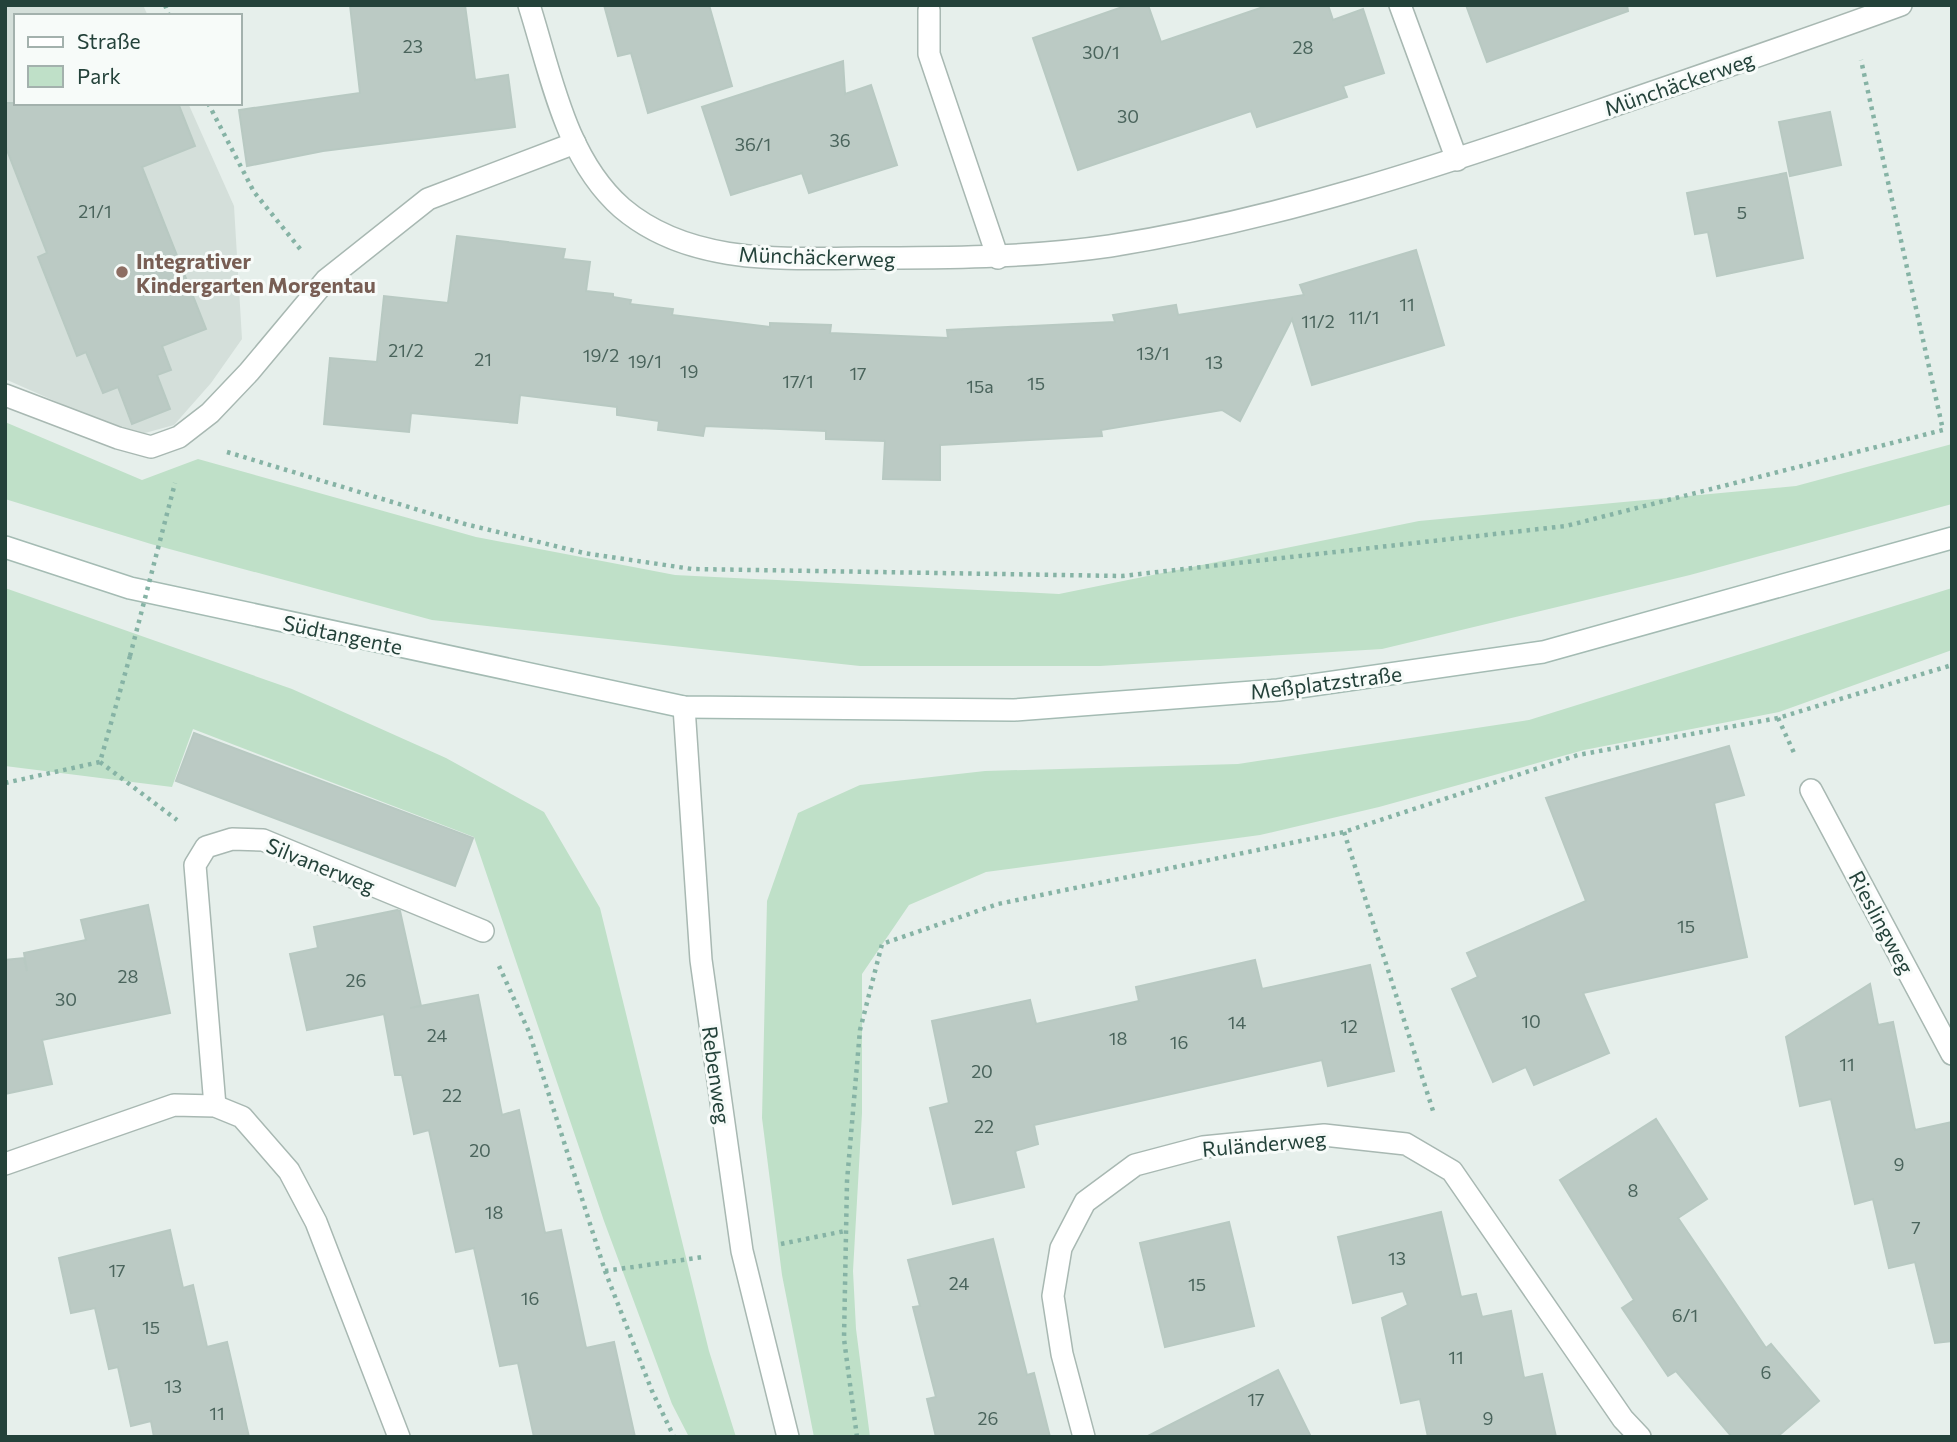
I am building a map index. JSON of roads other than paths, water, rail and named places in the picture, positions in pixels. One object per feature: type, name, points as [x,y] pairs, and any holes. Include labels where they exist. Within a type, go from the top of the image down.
[{"type":"street","name":"Münchäckerweg","points":[[529,5],[575,143],[599,184],[623,208],[683,244],[722,253],[784,259],[998,258],[1109,246],[1216,226],[1457,160],[1900,5]]},
{"type":"street","points":[[1400,5],[1457,160]]},
{"type":"street","points":[[929,10],[929,54],[998,258]]},
{"type":"street","points":[[5,395],[118,438],[151,447],[179,437],[210,413],[249,372],[326,280],[428,199],[575,143]]},
{"type":"street","name":"Meßplatzstraße","points":[[684,707],[1014,709],[1292,688],[1543,652],[1952,538]]},
{"type":"street","name":"Südtangente","points":[[5,547],[130,588],[684,707]]},
{"type":"street","name":"Rebenweg","points":[[684,707],[701,960],[742,1251],[788,1437]]},
{"type":"street","name":"Rieslingweg","points":[[1811,790],[1952,1054]]},
{"type":"street","name":"Silvanerweg","points":[[215,1106],[195,865],[206,847],[232,839],[262,840],[483,931]]},
{"type":"street","points":[[5,1164],[174,1105],[215,1106],[242,1117],[289,1171],[317,1222],[399,1437]]},
{"type":"street","name":"Ruländerweg","points":[[1084,1437],[1062,1354],[1053,1296],[1061,1248],[1085,1202],[1135,1166],[1203,1147],[1324,1135],[1406,1144],[1452,1171],[1623,1419],[1640,1437]]},
{"type":"place","name":"Integrativer Kindergarten Morgentau","points":[[122,272]]}]
